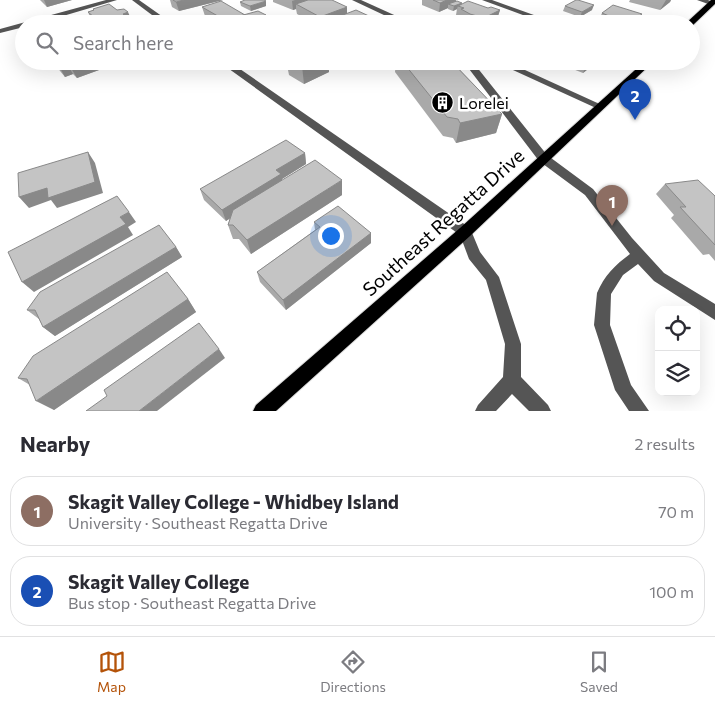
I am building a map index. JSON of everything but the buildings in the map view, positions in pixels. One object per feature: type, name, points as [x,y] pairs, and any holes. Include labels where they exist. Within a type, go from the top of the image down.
[{"type":"main road","points":[[699,15],[713,2]]},
{"type":"main road","name":"Southeast Regatta Drive","points":[[262,411],[465,232],[640,70]]},
{"type":"street","points":[[60,15],[114,0]]},
{"type":"street","points":[[135,0],[156,15]]},
{"type":"street","points":[[355,0],[389,15]]},
{"type":"street","points":[[485,0],[529,15]]},
{"type":"street","points":[[700,0],[713,2]]},
{"type":"street","points":[[0,31],[15,27]]},
{"type":"street","points":[[234,70],[465,232],[474,255],[492,277],[513,344],[512,381],[484,411]]},
{"type":"street","points":[[474,70],[543,158],[589,192],[639,256],[659,277],[715,313]]},
{"type":"street","points":[[517,70],[599,106]]},
{"type":"street","points":[[639,256],[618,270],[604,293],[602,325],[624,390],[640,411]]},
{"type":"street","points":[[512,381],[542,411]]},
{"type":"place","name":"Lorelei","points":[[443,102]]},
{"type":"place","name":"Skagit Valley College","points":[[635,120]]},
{"type":"place","name":"Skagit Valley College - Whidbey Island","points":[[612,226]]}]
